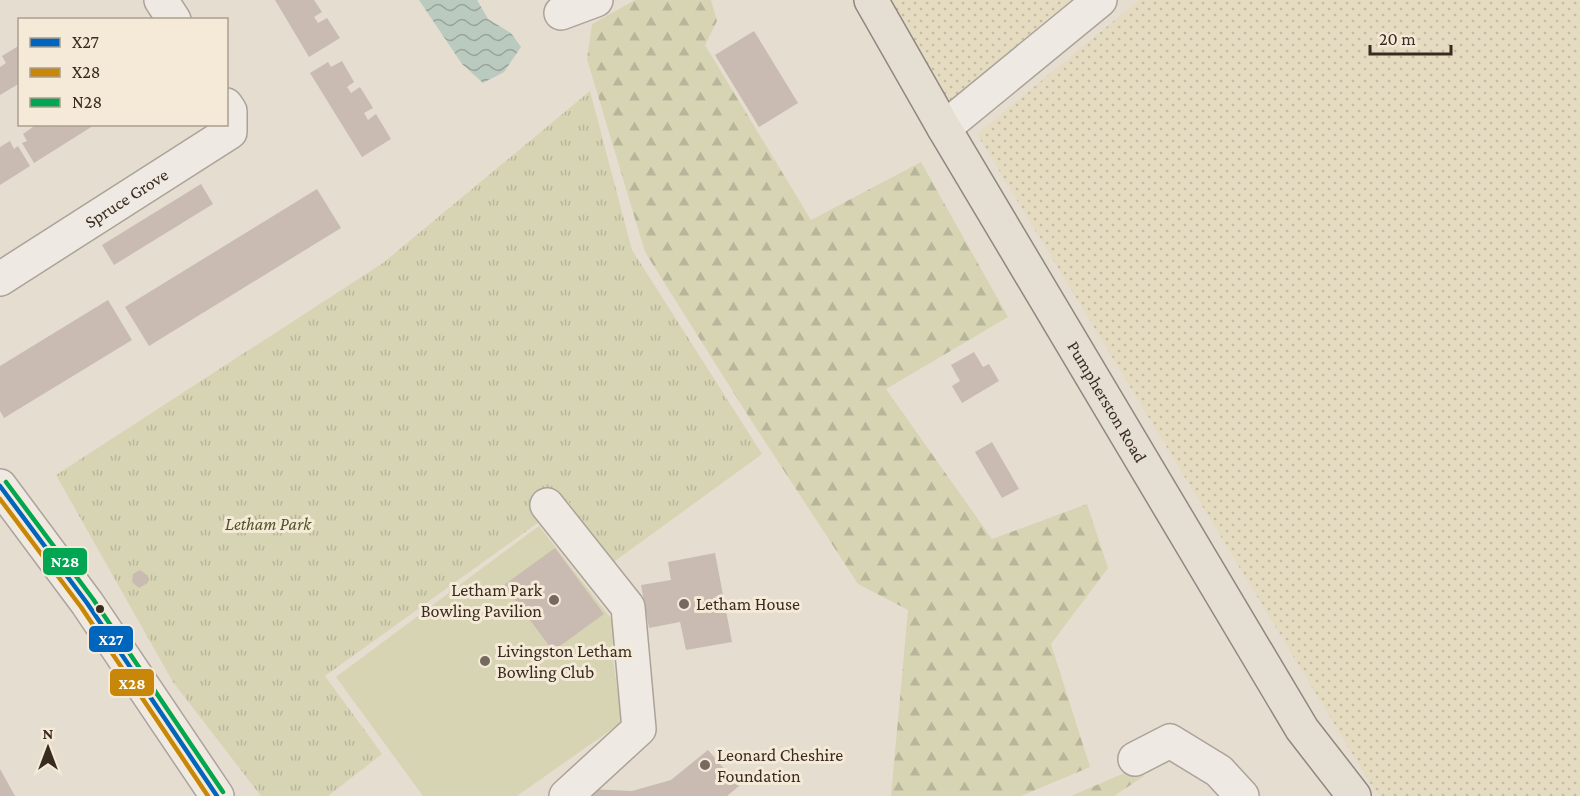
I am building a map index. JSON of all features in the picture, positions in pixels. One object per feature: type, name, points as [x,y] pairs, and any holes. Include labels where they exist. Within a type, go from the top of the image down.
[{"type":"main road","name":"Pumpherston Road","points":[[871,0],[944,128],[1302,729],[1354,796]]},
{"type":"street","points":[[161,0],[173,18]]},
{"type":"street","points":[[561,13],[596,0]]},
{"type":"street","points":[[944,128],[1100,0]]},
{"type":"street","name":"Spruce Grove","points":[[0,279],[230,132],[228,108]]},
{"type":"street","points":[[0,486],[87,603],[217,796]]},
{"type":"street","points":[[547,505],[628,607],[639,729],[566,796]]},
{"type":"street","points":[[1135,759],[1170,741],[1219,771],[1242,796]]},
{"type":"shaded area","points":[[879,0],[1071,0],[944,106]]},
{"type":"shaded area","points":[[1139,0],[1580,0],[1580,796],[1380,796],[977,134]]},
{"type":"green space","points":[[635,0],[711,0],[717,21],[705,45],[811,220],[921,162],[1008,317],[886,389],[992,539],[1087,504],[1108,568],[1051,644],[1090,767],[1021,796],[891,796],[908,610],[858,584],[645,252],[587,59],[592,24]]},
{"type":"green space","name":"Letham Park","points":[[590,91],[632,250],[762,454],[608,566],[568,501],[325,676],[382,754],[328,796],[261,796],[173,682],[56,475],[383,263]]},
{"type":"green space","name":"Livingston Letham Bowling Club","points":[[539,526],[623,634],[611,646],[622,722],[517,796],[423,796],[336,677]]},
{"type":"green space","points":[[1129,771],[1144,776],[1114,796],[1071,796]]},
{"type":"water","points":[[419,0],[477,0],[488,19],[511,33],[521,47],[504,72],[483,83],[462,64]]},
{"type":"building","points":[[275,0],[314,0],[322,12],[314,17],[318,23],[327,18],[340,38],[309,57]]},
{"type":"building","points":[[754,31],[798,103],[759,127],[715,55]]},
{"type":"building","points":[[18,46],[18,84],[0,95],[0,67],[6,63],[2,56]]},
{"type":"building","points":[[342,61],[354,82],[347,87],[351,93],[360,87],[373,108],[364,113],[368,120],[376,114],[391,139],[362,157],[310,73],[328,62],[331,67]]},
{"type":"building","points":[[34,126],[93,126],[34,163],[22,143],[27,141],[23,134]]},
{"type":"building","points":[[10,141],[14,149],[18,146],[30,166],[0,185],[0,147]]},
{"type":"building","points":[[201,184],[213,204],[114,265],[102,245]]},
{"type":"building","points":[[317,189],[341,228],[149,346],[125,307]]},
{"type":"building","points":[[108,300],[132,340],[4,418],[0,411],[0,366]]},
{"type":"building","points":[[974,352],[983,367],[989,364],[999,381],[962,403],[952,386],[960,381],[951,365]]},
{"type":"building","points":[[992,442],[1019,489],[1002,498],[975,452]]},
{"type":"building","name":"Letham Park Bowling Pavilion","points":[[555,548],[604,614],[553,651],[504,585]]},
{"type":"building","name":"Letham House","points":[[715,553],[732,642],[686,650],[680,622],[649,628],[641,585],[671,580],[668,562]]},
{"type":"building","points":[[140,570],[148,576],[148,583],[139,588],[132,582],[133,574]]},
{"type":"building","name":"Leonard Cheshire Foundation","points":[[708,750],[739,786],[727,796],[587,796],[588,789],[632,791],[671,780]]},
{"type":"building","points":[[0,769],[15,796],[0,796]]},
{"type":"transit line","name":"N28","points":[[6,482],[93,599],[223,792]]},
{"type":"transit line","name":"X27","points":[[0,486],[87,603],[217,796]]},
{"type":"transit line","name":"X28","points":[[0,499],[81,607],[208,796]]},
{"type":"place","name":"Letham Park Bowling Pavilion","points":[[554,600]]},
{"type":"place","name":"Letham House","points":[[684,604]]},
{"type":"place","name":"Livingston Letham Bowling Club","points":[[485,661]]},
{"type":"place","name":"Leonard Cheshire Foundation","points":[[705,765]]}]
